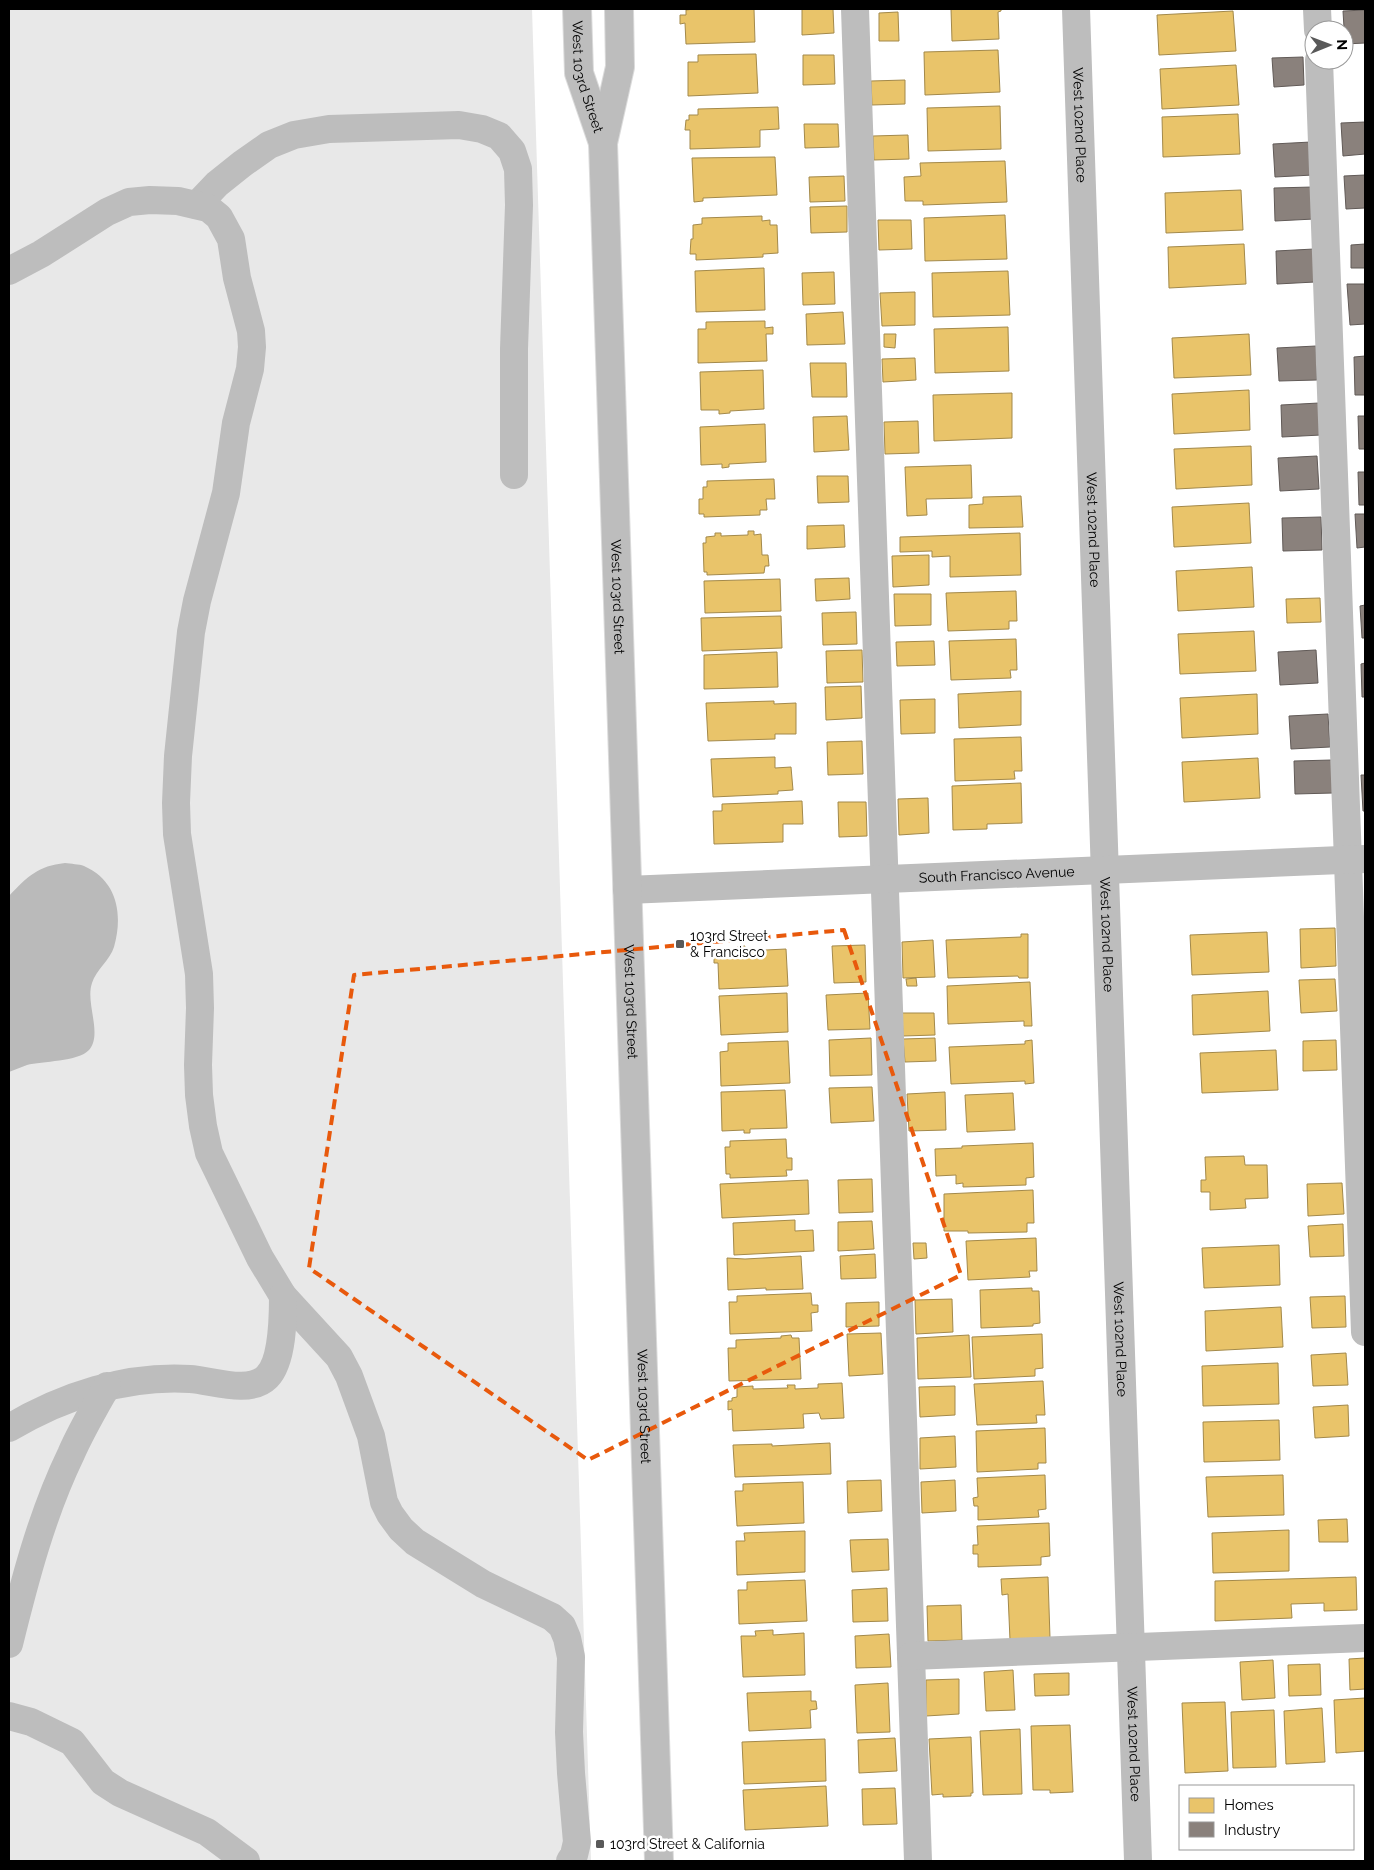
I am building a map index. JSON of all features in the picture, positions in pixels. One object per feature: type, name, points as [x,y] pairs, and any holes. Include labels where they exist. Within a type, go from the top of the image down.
[{"type":"street","name":"West 103rd Street","points":[[577,9],[579,73],[603,143]]},
{"type":"street","name":"West 103rd Street","points":[[619,9],[620,67],[603,143],[659,1861]]},
{"type":"street","points":[[855,9],[918,1861]]},
{"type":"street","name":"West 102nd Place","points":[[1076,9],[1138,1861]]},
{"type":"street","points":[[1319,70],[1356,860],[1365,1332]]},
{"type":"street","points":[[197,205],[217,184],[242,164],[270,145],[294,134],[329,129],[458,125],[482,129],[499,136],[512,151],[518,169],[519,205],[514,348],[514,476]]},
{"type":"street","points":[[9,271],[41,254],[107,212],[129,202],[150,200],[178,201],[208,208],[219,217],[231,239],[237,278],[251,331],[250,369],[236,423],[226,493],[197,602],[191,632],[178,756],[176,804],[177,834],[199,974],[198,1065],[203,1126],[209,1153],[222,1183],[260,1258],[282,1296],[339,1357],[349,1376],[371,1436],[384,1502],[390,1514],[414,1542],[483,1584],[552,1617],[562,1626],[571,1657],[569,1732],[577,1842],[574,1855],[570,1861]]},
{"type":"street","name":"South Francisco Avenue","points":[[627,890],[1356,860]]},
{"type":"street","points":[[9,1428],[46,1409],[106,1386],[140,1381],[190,1379],[240,1386],[255,1384],[267,1377],[276,1362],[281,1332],[282,1296]]},
{"type":"street","points":[[9,1644],[24,1584],[44,1519],[70,1456],[106,1386]]},
{"type":"street","points":[[911,1656],[1365,1638]]},
{"type":"street","points":[[9,1716],[31,1722],[72,1742],[103,1782],[120,1793],[207,1832],[228,1845],[246,1861]]},
{"type":"highlighted area","points":[[844,930],[961,1275],[588,1460],[309,1268],[354,975]]},
{"type":"shaded area","points":[[9,9],[532,9],[591,1861],[9,1861]]},
{"type":"shaded area","points":[[65,863],[84,866],[104,880],[111,890],[117,911],[117,935],[114,947],[94,978],[90,991],[94,1027],[93,1043],[89,1050],[77,1057],[27,1065],[9,1072],[9,896],[40,869]]},
{"type":"building: Homes","points":[[754,9],[755,42],[686,44],[685,23],[680,24],[680,15],[686,15],[686,10]]},
{"type":"building: Homes","points":[[802,9],[833,9],[834,33],[802,35]]},
{"type":"building: Homes","points":[[951,9],[1001,9],[998,12],[999,39],[952,41]]},
{"type":"building: Homes","points":[[1233,11],[1236,51],[1159,55],[1157,15]]},
{"type":"building: Homes","points":[[898,12],[899,41],[879,41],[879,13]]},
{"type":"building: Homes","points":[[998,50],[1000,92],[925,95],[924,52]]},
{"type":"building: Homes","points":[[756,54],[758,93],[688,96],[688,62],[698,62],[698,55]]},
{"type":"building: Homes","points":[[803,55],[834,55],[835,84],[803,85]]},
{"type":"building: Homes","points":[[1236,65],[1239,105],[1162,109],[1160,69]]},
{"type":"building: Homes","points":[[905,80],[905,104],[872,105],[871,81]]},
{"type":"building: Homes","points":[[1000,106],[1001,149],[928,151],[927,108]]},
{"type":"building: Homes","points":[[778,107],[779,129],[760,130],[760,147],[690,149],[690,130],[685,130],[686,120],[689,120],[689,115],[698,115],[698,109]]},
{"type":"building: Homes","points":[[1238,114],[1240,154],[1163,157],[1162,117]]},
{"type":"building: Homes","points":[[804,124],[838,124],[839,147],[805,148]]},
{"type":"building: Homes","points":[[908,135],[909,159],[874,160],[873,136]]},
{"type":"building: Homes","points":[[775,157],[777,195],[703,198],[703,201],[694,202],[692,158]]},
{"type":"building: Homes","points":[[1005,161],[1007,202],[923,205],[923,201],[905,201],[904,177],[921,176],[920,163]]},
{"type":"building: Homes","points":[[844,176],[845,201],[810,202],[809,177]]},
{"type":"building: Homes","points":[[1241,190],[1243,230],[1166,233],[1165,193]]},
{"type":"building: Homes","points":[[847,206],[847,232],[811,233],[810,207]]},
{"type":"building: Homes","points":[[1005,215],[1007,259],[925,261],[924,218]]},
{"type":"building: Homes","points":[[762,216],[762,221],[770,220],[770,225],[777,225],[778,253],[763,254],[763,257],[696,260],[696,254],[690,254],[693,225],[702,224],[702,218]]},
{"type":"building: Homes","points":[[878,220],[911,220],[912,249],[879,250]]},
{"type":"building: Homes","points":[[1244,244],[1246,284],[1169,288],[1168,247]]},
{"type":"building: Homes","points":[[764,268],[765,310],[696,312],[695,271]]},
{"type":"building: Homes","points":[[1008,271],[1010,315],[933,317],[932,273]]},
{"type":"building: Homes","points":[[834,272],[835,304],[803,305],[802,273]]},
{"type":"building: Homes","points":[[915,292],[915,325],[882,326],[880,293]]},
{"type":"building: Homes","points":[[843,312],[845,344],[807,345],[806,314]]},
{"type":"building: Homes","points":[[765,321],[765,328],[773,327],[773,334],[766,334],[767,361],[698,363],[698,329],[706,329],[706,322]]},
{"type":"building: Homes","points":[[1008,327],[1009,371],[935,373],[934,329]]},
{"type":"building: Homes","points":[[884,334],[896,334],[895,348],[884,347]]},
{"type":"building: Homes","points":[[1249,334],[1251,375],[1174,378],[1172,338]]},
{"type":"building: Homes","points":[[915,358],[916,380],[883,382],[882,359]]},
{"type":"building: Homes","points":[[810,363],[846,363],[847,397],[812,397]]},
{"type":"building: Homes","points":[[763,370],[764,409],[730,411],[730,413],[719,414],[719,410],[701,410],[700,372]]},
{"type":"building: Homes","points":[[1249,390],[1250,430],[1174,434],[1172,394]]},
{"type":"building: Homes","points":[[1012,393],[1012,438],[934,441],[933,395]]},
{"type":"building: Homes","points":[[847,416],[849,450],[814,452],[813,417]]},
{"type":"building: Homes","points":[[918,421],[919,453],[885,454],[884,422]]},
{"type":"building: Homes","points":[[765,424],[766,462],[729,464],[729,467],[722,468],[722,464],[701,465],[700,427]]},
{"type":"building: Homes","points":[[1251,446],[1252,485],[1176,489],[1174,449]]},
{"type":"building: Homes","points":[[971,465],[972,498],[926,499],[927,515],[907,516],[905,467]]},
{"type":"building: Homes","points":[[817,476],[848,476],[849,502],[818,503]]},
{"type":"building: Homes","points":[[774,479],[775,499],[766,499],[767,510],[760,510],[760,515],[704,517],[704,514],[699,514],[699,499],[703,499],[703,487],[707,487],[707,481]]},
{"type":"building: Homes","points":[[1021,496],[1023,527],[969,528],[969,505],[983,504],[983,497]]},
{"type":"building: Homes","points":[[1249,503],[1251,543],[1174,547],[1172,507]]},
{"type":"building: Homes","points":[[844,525],[845,547],[807,549],[807,526]]},
{"type":"building: Homes","points":[[748,531],[754,531],[754,535],[761,534],[762,555],[768,555],[769,566],[765,566],[764,573],[707,575],[707,572],[704,572],[703,543],[706,543],[706,537],[715,536],[715,533],[721,533],[721,536],[748,535]]},
{"type":"building: Homes","points":[[1020,533],[1021,575],[950,577],[950,556],[932,557],[932,551],[900,552],[900,537]]},
{"type":"building: Homes","points":[[929,555],[929,585],[893,587],[892,556]]},
{"type":"building: Homes","points":[[1252,567],[1254,607],[1178,611],[1176,571]]},
{"type":"building: Homes","points":[[849,578],[850,599],[816,601],[815,579]]},
{"type":"building: Homes","points":[[780,579],[781,611],[705,613],[704,581]]},
{"type":"building: Homes","points":[[1016,591],[1017,621],[1009,621],[1009,629],[948,631],[946,593]]},
{"type":"building: Homes","points":[[894,594],[931,594],[931,625],[895,626]]},
{"type":"building: Homes","points":[[1320,598],[1321,622],[1287,623],[1286,599]]},
{"type":"building: Homes","points":[[856,612],[857,644],[823,645],[822,613]]},
{"type":"building: Homes","points":[[781,616],[782,648],[702,651],[701,618]]},
{"type":"building: Homes","points":[[1254,631],[1256,671],[1180,674],[1178,634]]},
{"type":"building: Homes","points":[[1016,639],[1017,670],[1010,670],[1011,678],[951,680],[949,641]]},
{"type":"building: Homes","points":[[934,641],[935,665],[897,666],[896,642]]},
{"type":"building: Homes","points":[[862,650],[863,682],[827,683],[826,651]]},
{"type":"building: Homes","points":[[777,652],[778,687],[704,689],[704,655]]},
{"type":"building: Homes","points":[[861,686],[862,718],[826,720],[825,687]]},
{"type":"building: Homes","points":[[1021,691],[1021,725],[959,728],[958,694]]},
{"type":"building: Homes","points":[[1257,694],[1258,734],[1182,738],[1180,698]]},
{"type":"building: Homes","points":[[935,699],[935,733],[901,734],[900,700]]},
{"type":"building: Homes","points":[[774,701],[774,704],[796,703],[796,734],[775,734],[775,739],[708,741],[706,703]]},
{"type":"building: Homes","points":[[1021,737],[1022,771],[1014,771],[1015,779],[955,781],[954,739]]},
{"type":"building: Homes","points":[[862,741],[863,774],[828,775],[827,742]]},
{"type":"building: Homes","points":[[775,757],[775,768],[791,767],[793,790],[778,791],[778,794],[713,797],[711,759]]},
{"type":"building: Homes","points":[[1258,758],[1260,798],[1184,802],[1182,762]]},
{"type":"building: Homes","points":[[1021,783],[1022,823],[987,824],[987,829],[953,830],[952,786]]},
{"type":"building: Homes","points":[[928,798],[929,833],[899,835],[898,799]]},
{"type":"building: Homes","points":[[802,801],[803,824],[783,824],[783,842],[714,844],[713,811],[722,811],[722,804]]},
{"type":"building: Homes","points":[[838,802],[866,802],[867,836],[839,837]]},
{"type":"building: Homes","points":[[1335,928],[1336,966],[1301,968],[1300,929]]},
{"type":"building: Homes","points":[[1267,932],[1269,972],[1192,975],[1190,935]]},
{"type":"building: Homes","points":[[1021,934],[1028,934],[1028,978],[1019,978],[1018,976],[948,978],[946,940],[1021,937]]},
{"type":"building: Homes","points":[[933,940],[935,977],[903,978],[902,942]]},
{"type":"building: Homes","points":[[865,945],[866,982],[834,983],[832,946]]},
{"type":"building: Homes","points":[[738,946],[745,946],[745,951],[786,949],[788,986],[719,989],[718,963],[714,963],[714,952],[739,951]]},
{"type":"building: Homes","points":[[916,978],[917,986],[907,986],[906,979]]},
{"type":"building: Homes","points":[[1335,979],[1337,1011],[1301,1013],[1299,980]]},
{"type":"building: Homes","points":[[1030,982],[1032,1026],[1024,1026],[1024,1021],[948,1024],[947,986]]},
{"type":"building: Homes","points":[[1268,991],[1270,1031],[1193,1035],[1192,995]]},
{"type":"building: Homes","points":[[787,993],[788,1032],[721,1035],[719,996]]},
{"type":"building: Homes","points":[[868,993],[870,1029],[828,1030],[826,995]]},
{"type":"building: Homes","points":[[902,1013],[934,1013],[935,1035],[903,1036]]},
{"type":"building: Homes","points":[[871,1038],[872,1075],[830,1076],[829,1040]]},
{"type":"building: Homes","points":[[935,1038],[936,1061],[905,1062],[903,1039]]},
{"type":"building: Homes","points":[[1032,1040],[1034,1083],[1025,1084],[1025,1081],[951,1084],[949,1047],[1025,1044],[1025,1041]]},
{"type":"building: Homes","points":[[1336,1040],[1337,1070],[1303,1071],[1303,1041]]},
{"type":"building: Homes","points":[[788,1041],[790,1083],[721,1086],[720,1052],[728,1051],[728,1043]]},
{"type":"building: Homes","points":[[1276,1050],[1278,1090],[1202,1093],[1200,1053]]},
{"type":"building: Homes","points":[[872,1087],[874,1121],[831,1123],[829,1088]]},
{"type":"building: Homes","points":[[785,1090],[787,1128],[750,1129],[750,1133],[744,1133],[744,1130],[722,1131],[721,1092]]},
{"type":"building: Homes","points":[[945,1092],[946,1130],[909,1131],[907,1094]]},
{"type":"building: Homes","points":[[1013,1093],[1015,1130],[967,1132],[965,1095]]},
{"type":"building: Homes","points":[[786,1139],[787,1158],[792,1158],[792,1170],[786,1170],[787,1176],[730,1178],[730,1174],[726,1174],[725,1147],[730,1147],[730,1141]]},
{"type":"building: Homes","points":[[1033,1143],[1034,1177],[1026,1178],[1026,1185],[963,1187],[963,1183],[956,1184],[956,1175],[936,1176],[935,1149]]},
{"type":"building: Homes","points":[[1244,1156],[1245,1165],[1267,1165],[1268,1198],[1245,1199],[1246,1208],[1210,1210],[1210,1192],[1201,1192],[1201,1180],[1206,1180],[1205,1157]]},
{"type":"building: Homes","points":[[872,1179],[873,1212],[839,1213],[838,1180]]},
{"type":"building: Homes","points":[[808,1180],[809,1214],[722,1218],[720,1184]]},
{"type":"building: Homes","points":[[1342,1183],[1344,1214],[1308,1216],[1307,1184]]},
{"type":"building: Homes","points":[[1033,1190],[1034,1223],[1027,1223],[1027,1232],[968,1233],[968,1231],[944,1231],[944,1194]]},
{"type":"building: Homes","points":[[795,1220],[795,1231],[813,1230],[814,1251],[734,1255],[733,1223]]},
{"type":"building: Homes","points":[[872,1221],[874,1249],[838,1251],[838,1222]]},
{"type":"building: Homes","points":[[1343,1224],[1344,1256],[1310,1257],[1308,1226]]},
{"type":"building: Homes","points":[[1036,1238],[1037,1271],[1029,1271],[1030,1277],[968,1280],[966,1241]]},
{"type":"building: Homes","points":[[913,1243],[926,1243],[927,1258],[914,1259]]},
{"type":"building: Homes","points":[[1279,1245],[1280,1285],[1204,1288],[1202,1248]]},
{"type":"building: Homes","points":[[875,1254],[876,1278],[841,1279],[840,1256]]},
{"type":"building: Homes","points":[[801,1256],[803,1289],[728,1290],[727,1258]]},
{"type":"building: Homes","points":[[1032,1288],[1032,1291],[1039,1291],[1040,1323],[1033,1324],[1033,1326],[981,1328],[980,1290]]},
{"type":"building: Homes","points":[[811,1293],[812,1305],[818,1305],[818,1312],[811,1313],[812,1331],[730,1334],[729,1302],[737,1302],[737,1296]]},
{"type":"building: Homes","points":[[1345,1296],[1346,1327],[1312,1328],[1310,1297]]},
{"type":"building: Homes","points":[[952,1299],[953,1332],[916,1334],[915,1300]]},
{"type":"building: Homes","points":[[879,1302],[879,1326],[846,1327],[846,1303]]},
{"type":"building: Homes","points":[[1281,1307],[1283,1347],[1206,1351],[1205,1311]]},
{"type":"building: Homes","points":[[881,1333],[883,1374],[849,1376],[847,1334]]},
{"type":"building: Homes","points":[[1042,1334],[1043,1368],[1035,1369],[1035,1376],[974,1379],[972,1337]]},
{"type":"building: Homes","points":[[791,1335],[792,1338],[799,1338],[801,1379],[729,1381],[728,1348],[736,1348],[736,1340],[781,1338],[781,1336]]},
{"type":"building: Homes","points":[[969,1335],[971,1377],[918,1379],[917,1338]]},
{"type":"building: Homes","points":[[1346,1353],[1348,1385],[1313,1386],[1311,1355]]},
{"type":"building: Homes","points":[[1278,1363],[1279,1404],[1203,1406],[1202,1366]]},
{"type":"building: Homes","points":[[1043,1381],[1045,1415],[1036,1415],[1037,1423],[977,1425],[974,1384]]},
{"type":"building: Homes","points":[[842,1383],[844,1418],[821,1419],[819,1413],[803,1414],[804,1428],[733,1431],[732,1409],[728,1410],[728,1401],[732,1401],[732,1398],[737,1397],[737,1387],[753,1386],[753,1389],[788,1388],[787,1385],[795,1385],[795,1389],[818,1388],[818,1384]]},
{"type":"building: Homes","points":[[955,1386],[955,1415],[920,1417],[919,1387]]},
{"type":"building: Homes","points":[[1348,1405],[1349,1436],[1315,1438],[1313,1407]]},
{"type":"building: Homes","points":[[1279,1420],[1280,1460],[1204,1462],[1203,1422]]},
{"type":"building: Homes","points":[[1045,1428],[1046,1463],[1038,1463],[1038,1469],[977,1472],[976,1431]]},
{"type":"building: Homes","points":[[955,1436],[956,1467],[920,1469],[920,1438]]},
{"type":"building: Homes","points":[[830,1443],[831,1474],[735,1477],[733,1445],[772,1444],[772,1446]]},
{"type":"building: Homes","points":[[1045,1475],[1046,1509],[1038,1510],[1039,1517],[978,1520],[978,1506],[974,1506],[973,1498],[978,1497],[977,1478]]},
{"type":"building: Homes","points":[[1283,1475],[1284,1515],[1208,1517],[1206,1477]]},
{"type":"building: Homes","points":[[881,1480],[882,1511],[848,1513],[847,1481]]},
{"type":"building: Homes","points":[[955,1480],[956,1511],[922,1513],[921,1482]]},
{"type":"building: Homes","points":[[803,1482],[804,1523],[737,1526],[735,1491],[743,1491],[743,1484]]},
{"type":"building: Homes","points":[[1347,1519],[1348,1542],[1319,1542],[1318,1520]]},
{"type":"building: Homes","points":[[1049,1523],[1050,1556],[1041,1557],[1041,1565],[978,1567],[978,1554],[973,1554],[973,1545],[978,1545],[977,1526]]},
{"type":"building: Homes","points":[[1289,1530],[1289,1571],[1213,1573],[1212,1533]]},
{"type":"building: Homes","points":[[805,1531],[805,1572],[737,1575],[736,1541],[745,1541],[744,1533]]},
{"type":"building: Homes","points":[[888,1539],[889,1570],[852,1572],[850,1540]]},
{"type":"building: Homes","points":[[1048,1577],[1050,1638],[1010,1640],[1008,1594],[1002,1595],[1001,1579]]},
{"type":"building: Homes","points":[[1356,1577],[1357,1610],[1324,1611],[1324,1603],[1291,1604],[1292,1618],[1215,1621],[1215,1581]]},
{"type":"building: Homes","points":[[805,1580],[807,1621],[739,1624],[738,1590],[747,1590],[747,1582]]},
{"type":"building: Homes","points":[[887,1588],[888,1621],[853,1622],[852,1590]]},
{"type":"building: Homes","points":[[961,1605],[962,1640],[928,1641],[927,1606]]},
{"type":"building: Homes","points":[[773,1630],[773,1635],[804,1633],[805,1675],[743,1677],[741,1636],[756,1636],[755,1631]]},
{"type":"building: Homes","points":[[889,1634],[891,1667],[856,1668],[855,1636]]},
{"type":"building: Homes","points":[[1365,1658],[1365,1689],[1350,1690],[1349,1659]]},
{"type":"building: Homes","points":[[1273,1660],[1275,1698],[1242,1700],[1240,1662]]},
{"type":"building: Homes","points":[[1320,1664],[1321,1695],[1289,1696],[1288,1665]]},
{"type":"building: Homes","points":[[1013,1670],[1015,1710],[986,1711],[984,1672]]},
{"type":"building: Homes","points":[[1069,1673],[1069,1695],[1035,1696],[1034,1674]]},
{"type":"building: Homes","points":[[959,1679],[959,1714],[926,1716],[926,1680]]},
{"type":"building: Homes","points":[[888,1683],[890,1732],[857,1733],[855,1685]]},
{"type":"building: Homes","points":[[811,1691],[811,1701],[816,1701],[817,1709],[810,1710],[811,1728],[749,1731],[747,1693]]},
{"type":"building: Homes","points":[[1365,1698],[1365,1751],[1336,1753],[1334,1700]]},
{"type":"building: Homes","points":[[1225,1702],[1228,1771],[1185,1773],[1182,1703]]},
{"type":"building: Homes","points":[[1322,1708],[1325,1762],[1286,1764],[1284,1711]]},
{"type":"building: Homes","points":[[1274,1710],[1276,1767],[1233,1768],[1231,1712]]},
{"type":"building: Homes","points":[[1070,1725],[1073,1792],[1050,1793],[1050,1790],[1033,1790],[1031,1726]]},
{"type":"building: Homes","points":[[1020,1729],[1022,1794],[983,1795],[980,1731]]},
{"type":"building: Homes","points":[[971,1737],[973,1793],[971,1793],[971,1796],[943,1797],[943,1794],[932,1795],[929,1739]]},
{"type":"building: Homes","points":[[895,1738],[897,1771],[859,1773],[858,1740]]},
{"type":"building: Homes","points":[[825,1739],[826,1781],[744,1784],[742,1742]]},
{"type":"building: Homes","points":[[826,1786],[828,1826],[745,1830],[743,1790]]},
{"type":"building: Homes","points":[[895,1788],[897,1824],[863,1825],[862,1789]]},
{"type":"building: Industry","points":[[1365,10],[1365,43],[1354,44],[1354,20],[1344,20],[1343,11]]},
{"type":"building: Industry","points":[[1303,57],[1304,85],[1274,87],[1272,58]]},
{"type":"building: Industry","points":[[1365,122],[1365,154],[1343,156],[1341,123]]},
{"type":"building: Industry","points":[[1311,142],[1313,175],[1275,177],[1273,144]]},
{"type":"building: Industry","points":[[1365,175],[1365,208],[1346,209],[1344,176]]},
{"type":"building: Industry","points":[[1313,187],[1314,219],[1275,221],[1274,188]]},
{"type":"building: Industry","points":[[1365,244],[1365,268],[1351,268],[1351,245]]},
{"type":"building: Industry","points":[[1314,249],[1315,282],[1277,284],[1276,251]]},
{"type":"building: Industry","points":[[1347,284],[1365,284],[1365,324],[1350,325]]},
{"type":"building: Industry","points":[[1316,346],[1317,380],[1279,381],[1277,348]]},
{"type":"building: Industry","points":[[1365,356],[1365,395],[1355,395],[1354,357]]},
{"type":"building: Industry","points":[[1319,403],[1321,435],[1282,437],[1281,405]]},
{"type":"building: Industry","points":[[1358,416],[1365,416],[1365,449],[1359,449]]},
{"type":"building: Industry","points":[[1317,456],[1319,489],[1280,491],[1278,458]]},
{"type":"building: Industry","points":[[1358,472],[1365,472],[1365,505],[1359,505]]},
{"type":"building: Industry","points":[[1355,514],[1365,514],[1365,547],[1357,548]]},
{"type":"building: Industry","points":[[1321,517],[1322,550],[1283,551],[1282,518]]},
{"type":"building: Industry","points":[[1365,605],[1365,638],[1362,638],[1360,606]]},
{"type":"building: Industry","points":[[1316,650],[1318,683],[1280,685],[1278,652]]},
{"type":"building: Industry","points":[[1365,663],[1365,697],[1362,697],[1361,664]]},
{"type":"building: Industry","points":[[1328,714],[1330,747],[1291,749],[1289,716]]},
{"type":"building: Industry","points":[[1332,760],[1333,793],[1295,794],[1294,761]]},
{"type":"building: Industry","points":[[1361,775],[1365,775],[1365,811],[1363,811]]},
{"type":"place","name":"103rd Street & Francisco","points":[[680,944]]},
{"type":"place","name":"103rd Street & California","points":[[600,1844]]}]
